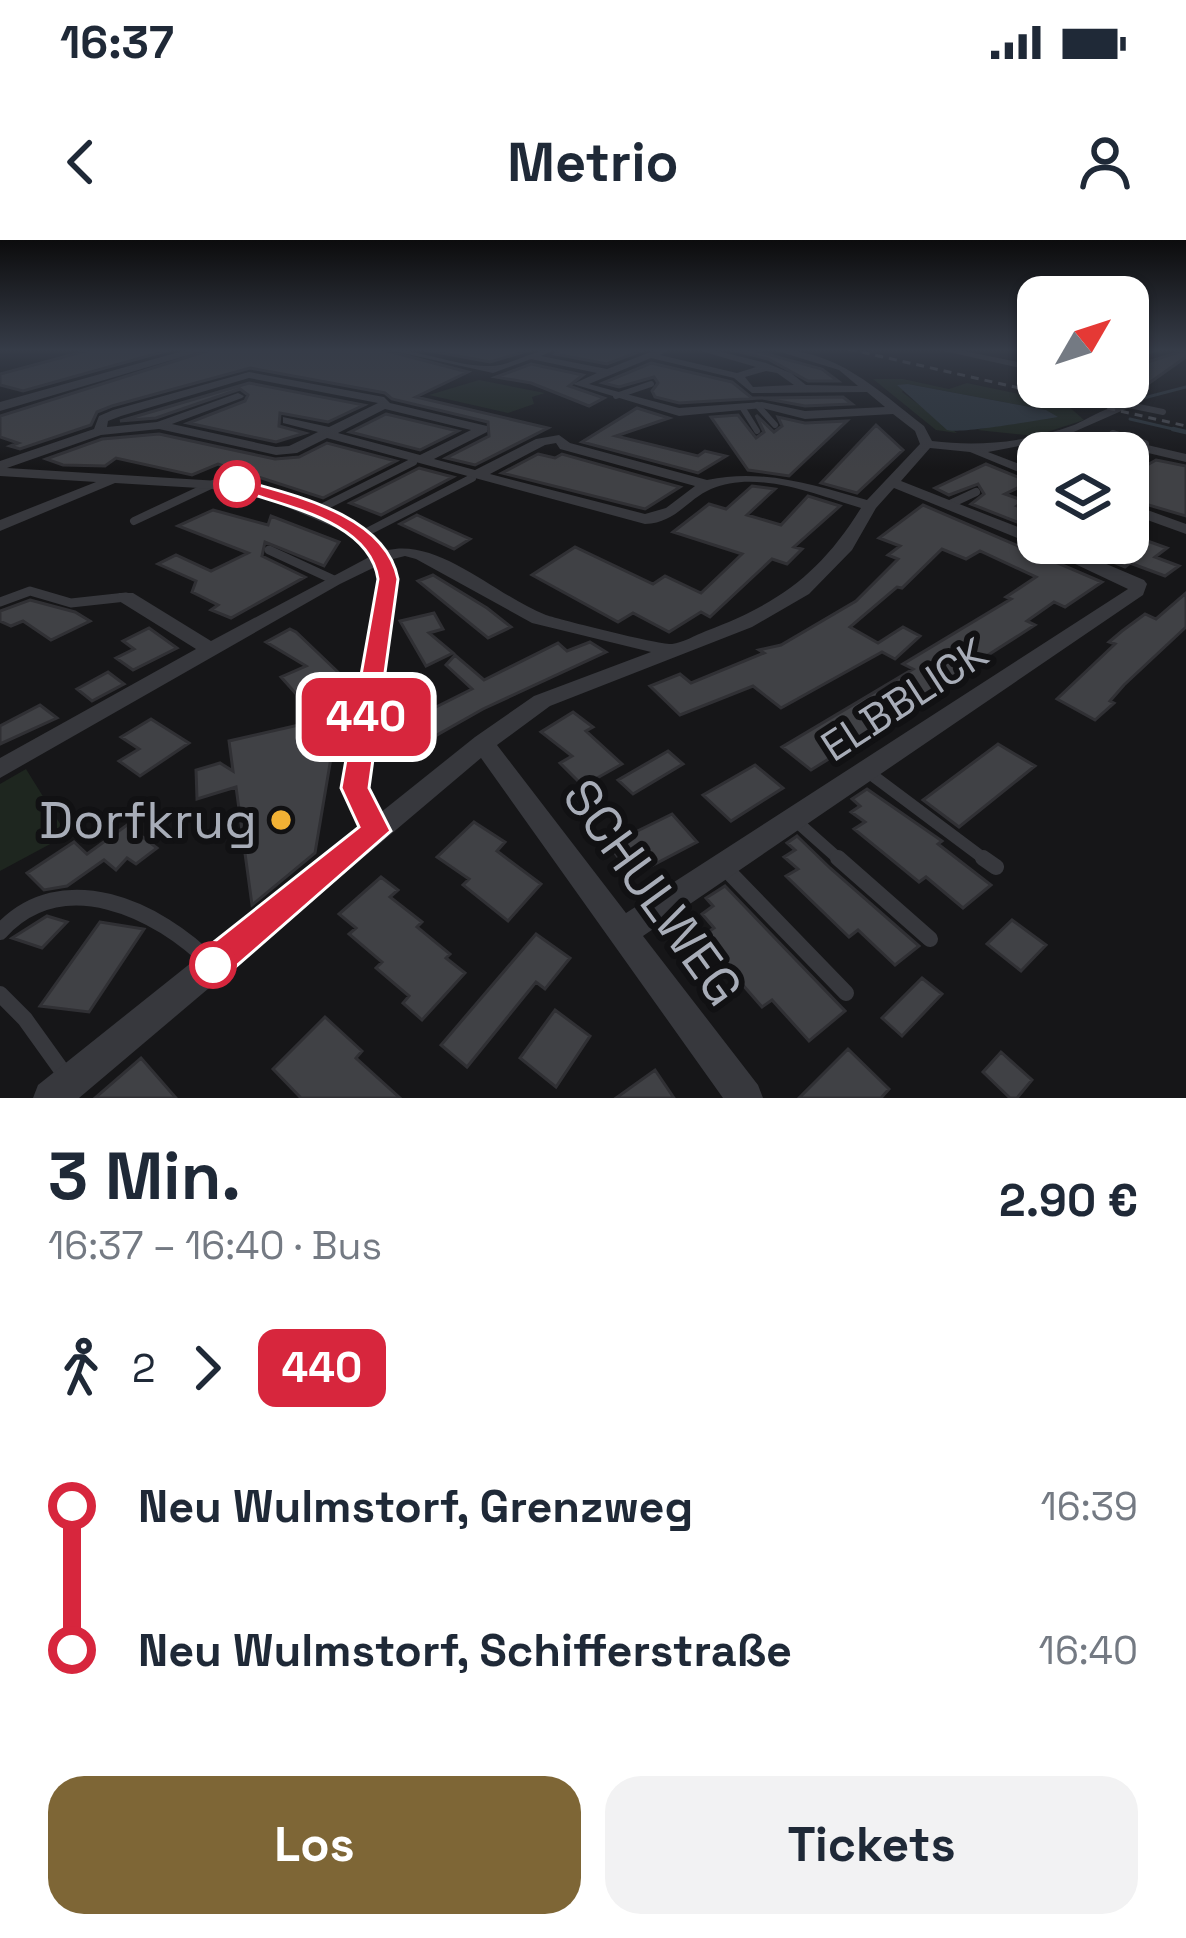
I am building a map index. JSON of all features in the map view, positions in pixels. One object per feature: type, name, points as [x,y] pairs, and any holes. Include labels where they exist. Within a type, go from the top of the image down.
[{"type":"street","points":[[3,404],[55,389]]},
{"type":"street","points":[[100,431],[103,419],[196,389]]},
{"type":"street","points":[[321,389],[383,400],[384,405]]},
{"type":"street","points":[[594,389],[679,412],[760,405],[806,415],[897,410]]},
{"type":"street","points":[[760,405],[752,391],[785,389]]},
{"type":"street","points":[[871,389],[920,429],[927,444]]},
{"type":"street","points":[[0,469],[100,431],[159,425],[238,396]]},
{"type":"street","points":[[159,425],[276,451],[292,450],[384,405],[483,429],[418,460]]},
{"type":"street","points":[[975,451],[1054,437],[1123,408]]},
{"type":"street","points":[[286,421],[475,477],[655,520],[708,484]]},
{"type":"street","points":[[475,477],[541,442],[559,439],[565,446],[708,484],[770,479],[871,506]]},
{"type":"street","points":[[927,444],[975,451],[1017,468]]},
{"type":"street","points":[[60,1090],[483,743],[542,701],[745,623],[803,590],[846,546],[871,506],[927,444]]},
{"type":"street","points":[[1149,453],[1186,458]]},
{"type":"street","points":[[0,469],[252,487],[363,534],[384,556],[388,579],[355,788],[376,831]]},
{"type":"street","points":[[0,526],[115,480]]},
{"type":"street","name":"ELBBLICK","points":[[893,483],[1017,532]]},
{"type":"street","points":[[1149,516],[1186,530]]},
{"type":"street","points":[[0,770],[334,580],[404,551],[422,555],[539,620],[666,650]]},
{"type":"street","name":"ELBBLICK","points":[[622,933],[1137,591],[1138,584],[1095,564]]},
{"type":"street","points":[[126,597],[209,650]]},
{"type":"street","name":"SCHULWEG","points":[[483,743],[745,1098]]},
{"type":"lane","points":[[616,396],[636,389]]},
{"type":"lane","points":[[760,405],[775,425]]},
{"type":"lane","points":[[742,407],[757,431]]},
{"type":"lane","points":[[1143,408],[1161,410]]},
{"type":"lane","points":[[315,511],[418,460]]},
{"type":"lane","points":[[363,534],[475,477]]},
{"type":"lane","points":[[134,520],[216,482]]},
{"type":"lane","points":[[948,505],[976,492]]},
{"type":"lane","points":[[269,550],[334,580]]},
{"type":"lane","points":[[0,602],[30,591],[71,603],[126,597]]},
{"type":"lane","points":[[866,770],[996,867]]},
{"type":"lane","points":[[794,819],[930,939]]},
{"type":"lane","points":[[722,866],[846,993]]},
{"type":"lane","points":[[0,932],[28,906],[59,900],[94,902],[162,921],[213,965]]},
{"type":"lane","points":[[0,994],[25,1019],[60,1090]]},
{"type":"shaded area","points":[[449,389],[545,393],[532,397],[534,404],[508,413],[429,395]]},
{"type":"shaded area","points":[[885,389],[904,389],[902,392],[957,433],[936,430]]},
{"type":"shaded area","points":[[901,389],[935,389],[1046,410],[1058,417],[982,428],[954,431]]},
{"type":"shaded area","points":[[935,389],[1017,394],[1017,405]]},
{"type":"shaded area","points":[[1035,408],[1070,408],[1084,420],[1047,432],[977,430],[1011,421],[1053,418]]},
{"type":"shaded area","points":[[26,769],[67,835],[0,871],[0,784]]},
{"type":"building","points":[[86,389],[174,389],[112,406],[97,412],[91,425],[20,449],[10,446],[18,443],[0,437],[0,416]]},
{"type":"building","points":[[228,389],[240,389],[156,418],[120,421]]},
{"type":"building","points":[[240,389],[281,389],[364,405],[328,422],[280,413],[279,426],[305,433],[276,442],[188,423],[245,401],[248,395]]},
{"type":"building","points":[[364,389],[433,389],[416,397],[548,428],[475,465],[446,458],[489,436],[488,422],[392,399]]},
{"type":"building","points":[[546,389],[578,389],[604,398],[589,406]]},
{"type":"building","points":[[741,389],[752,398],[843,397],[852,404],[805,406],[762,398],[679,403],[655,397],[652,391]]},
{"type":"building","points":[[637,408],[669,418],[616,436],[698,456],[705,451],[726,456],[698,473],[582,442]]},
{"type":"building","points":[[386,414],[458,431],[420,450],[350,432]]},
{"type":"building","points":[[738,415],[756,438],[764,432],[756,415],[774,432],[782,426],[778,417],[805,423],[847,421],[789,476],[748,470],[711,417]]},
{"type":"building","points":[[876,425],[903,450],[857,493],[821,483]]},
{"type":"building","points":[[159,434],[275,459],[299,457],[327,443],[396,461],[323,498],[218,464],[192,475],[116,458],[105,466],[63,465],[46,459],[102,439]]},
{"type":"building","points":[[538,454],[555,458],[562,454],[680,487],[645,509],[502,473]]},
{"type":"building","points":[[1156,460],[1186,466],[1186,516],[1149,505],[1149,464]]},
{"type":"building","points":[[986,464],[1017,477],[1017,488],[1005,494],[1017,498],[1017,522],[971,504],[984,494],[978,484],[949,495],[935,488]]},
{"type":"building","points":[[419,468],[453,477],[381,515],[350,503]]},
{"type":"building","points":[[752,486],[775,489],[747,515],[781,525],[808,496],[840,506],[794,547],[802,549],[787,564],[772,559],[710,617],[701,612],[669,632],[633,613],[618,622],[532,575],[575,547],[653,584],[665,576],[701,593],[742,554],[673,532],[709,504],[726,509]]},
{"type":"building","points":[[923,505],[1017,545],[1017,564],[1060,564],[1102,582],[1065,607],[1054,602],[1027,621],[1035,625],[985,657],[990,659],[811,770],[782,747],[913,669],[903,664],[1011,599],[1006,597],[1036,577],[980,551],[966,559],[942,549],[902,588],[897,587],[850,627],[878,643],[903,627],[920,636],[895,659],[882,652],[781,708],[753,686],[680,715],[650,686],[680,674],[691,683],[764,653],[759,650],[781,645],[856,601],[898,559],[888,555],[900,546],[879,538]]},
{"type":"building","points":[[213,510],[268,525],[271,516],[339,542],[324,566],[265,542],[262,556],[305,577],[231,618],[211,610],[218,605],[192,592],[196,581],[158,564],[176,555],[211,571],[248,553],[178,526]]},
{"type":"building","points":[[417,515],[470,539],[454,549],[400,524]]},
{"type":"building","points":[[1149,542],[1167,548],[1155,557],[1179,566],[1165,576],[1133,564],[1149,564]]},
{"type":"building","points":[[433,575],[511,627],[488,638],[418,581]]},
{"type":"building","points":[[1186,593],[1186,627],[1124,685],[1110,701],[1114,703],[1095,720],[1057,699],[1115,644],[1109,642],[1122,631],[1145,614],[1156,619]]},
{"type":"building","points":[[30,600],[90,621],[51,640],[23,621],[11,626],[0,621],[0,611]]},
{"type":"building","points":[[434,613],[443,629],[429,633],[453,653],[426,666],[400,621]]},
{"type":"building","points":[[149,628],[177,648],[133,670],[116,658],[134,649],[123,641]]},
{"type":"building","points":[[290,629],[340,674],[297,695],[281,677],[306,666],[266,642]]},
{"type":"building","points":[[590,642],[606,652],[428,740],[398,708],[424,695],[436,707],[472,689],[446,665],[455,655],[484,680],[558,643],[567,651]]},
{"type":"building","points":[[108,672],[124,684],[92,701],[77,689]]},
{"type":"building","points":[[40,705],[57,718],[0,744],[0,726]]},
{"type":"building","points":[[573,712],[593,727],[586,731],[622,764],[583,786],[560,763],[572,756],[541,732]]},
{"type":"building","name":"Dorfkrug","points":[[338,716],[315,853],[252,905],[236,787],[197,799],[196,770],[220,763],[233,771],[229,741]]},
{"type":"building","points":[[151,719],[189,743],[140,776],[119,761],[139,749],[121,737]]},
{"type":"building","points":[[998,744],[1035,766],[959,827],[923,800]]},
{"type":"building","points":[[668,751],[683,764],[633,794],[618,780]]},
{"type":"building","points":[[755,765],[783,788],[731,821],[703,795]]},
{"type":"building","points":[[867,789],[942,841],[938,844],[991,885],[963,908],[926,877],[919,882],[854,829],[865,822],[851,812],[860,806],[852,799]]},
{"type":"building","points":[[672,814],[697,842],[632,876],[609,845]]},
{"type":"building","points":[[474,822],[505,842],[497,851],[541,884],[508,921],[463,885],[469,879],[437,857]]},
{"type":"building","points":[[127,825],[157,848],[136,864],[127,858],[116,870],[104,860],[67,886],[44,890],[27,873],[74,842],[87,854]]},
{"type":"building","points":[[797,836],[919,946],[895,965],[858,930],[849,937],[786,876],[798,869],[784,857],[795,850],[787,843]]},
{"type":"building","points":[[381,877],[398,890],[390,897],[422,922],[417,927],[465,973],[422,1020],[403,1003],[409,996],[376,968],[382,962],[349,934],[356,928],[339,914]]},
{"type":"building","points":[[725,886],[845,1011],[809,1041],[772,1000],[762,1007],[701,937],[714,928],[702,914],[713,906],[706,898]]},
{"type":"building","points":[[47,916],[67,922],[42,948],[12,938]]},
{"type":"building","points":[[1012,920],[1046,945],[1021,971],[987,944]]},
{"type":"building","points":[[100,922],[144,929],[89,1012],[40,1006]]},
{"type":"building","points":[[536,934],[570,958],[545,989],[536,982],[467,1067],[441,1045]]},
{"type":"building","points":[[922,978],[942,994],[902,1036],[882,1018]]},
{"type":"building","points":[[555,1010],[590,1036],[556,1087],[520,1058]]},
{"type":"building","points":[[325,1017],[362,1051],[356,1058],[400,1098],[301,1098],[273,1069]]},
{"type":"building","points":[[848,1049],[889,1089],[881,1098],[799,1098]]},
{"type":"building","points":[[1001,1052],[1032,1080],[1017,1098],[1010,1098],[983,1072]]},
{"type":"building","points":[[141,1058],[176,1098],[95,1098]]},
{"type":"building","points":[[655,1070],[674,1098],[616,1098]]},
{"type":"waterway","points":[[1149,397],[1178,389]]},
{"type":"waterway","points":[[1130,419],[1186,432],[1173,429]]},
{"type":"railway","points":[[1024,389],[1186,426]]},
{"type":"bus line","name":"440","points":[[213,965],[376,831],[355,788],[388,579],[384,556],[363,534],[339,521],[237,484]]},
{"type":"place","name":"Dorfkrug","points":[[281,820]]}]
